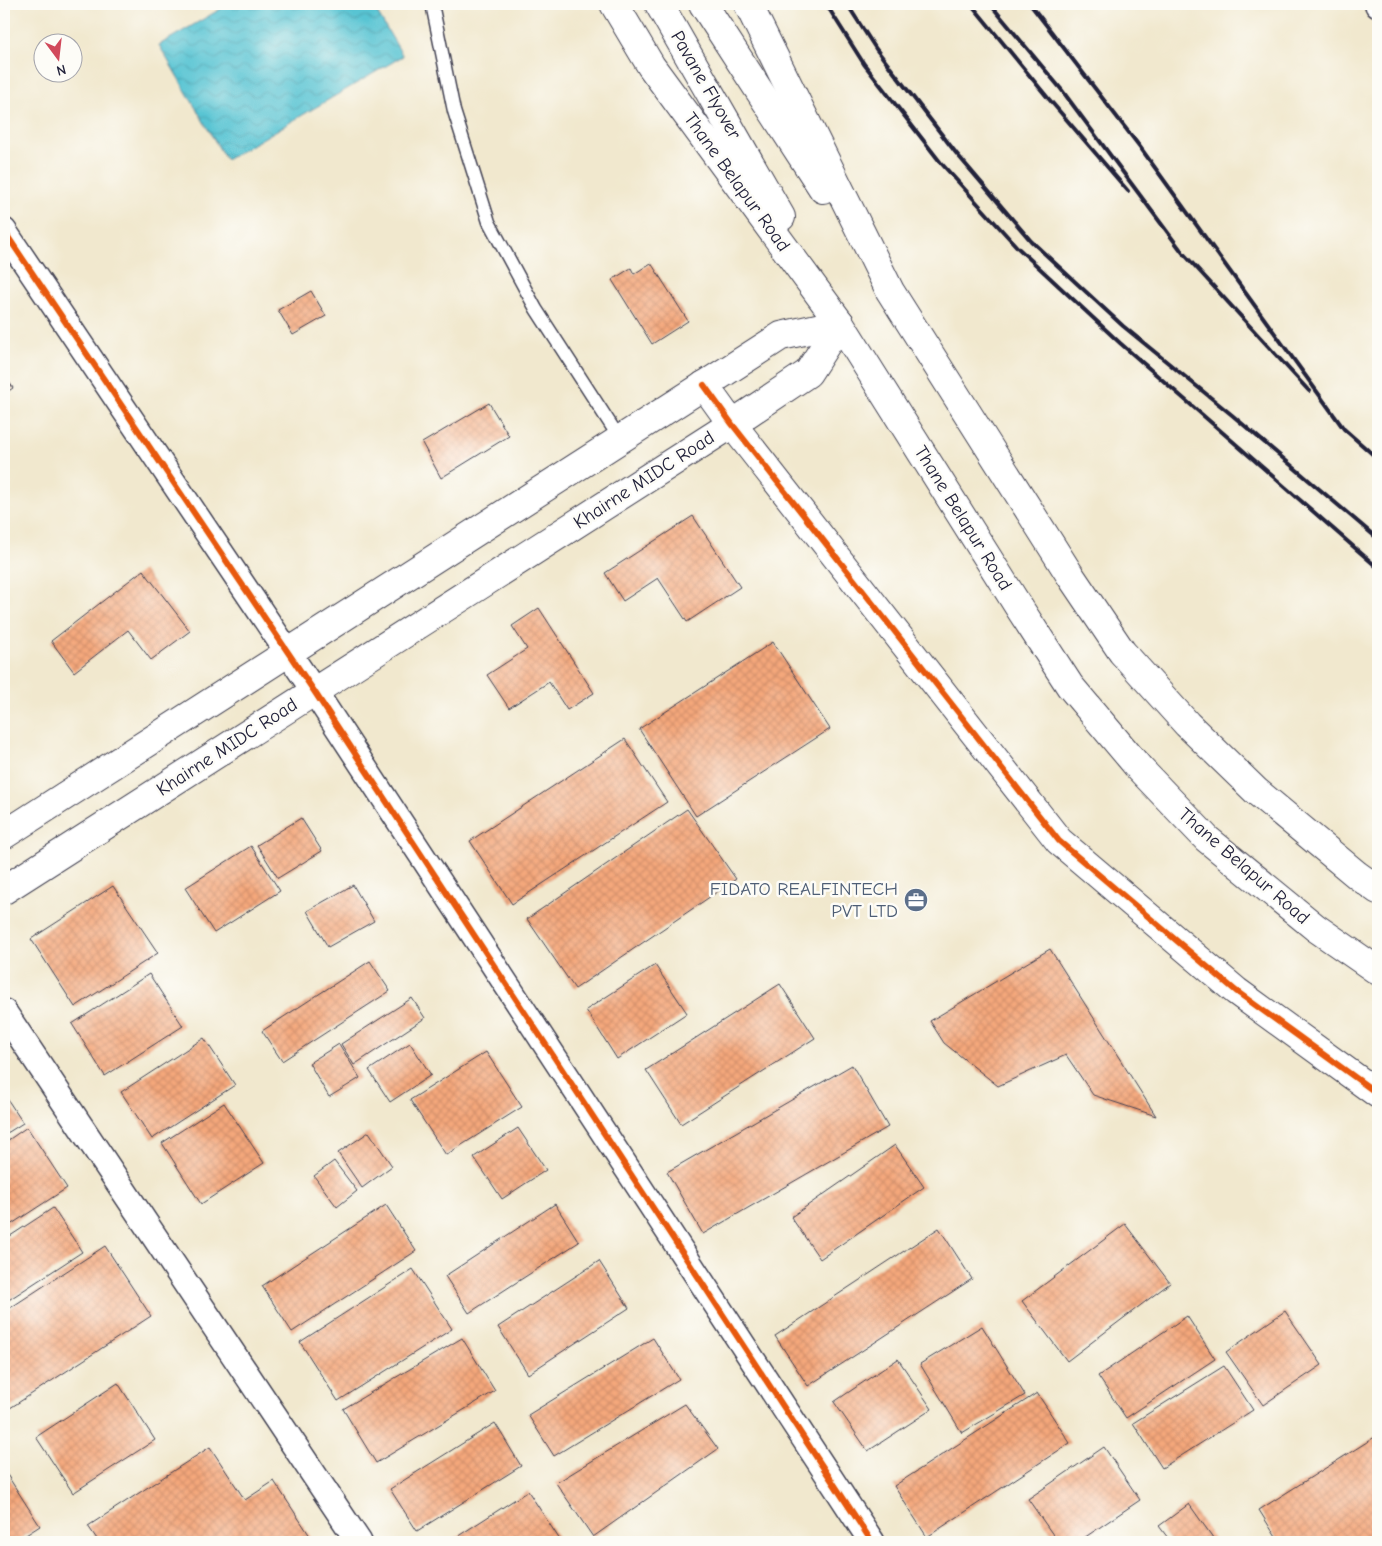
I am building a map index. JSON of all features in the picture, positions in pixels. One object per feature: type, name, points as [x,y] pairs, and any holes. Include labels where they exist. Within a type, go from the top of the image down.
[{"type":"main road","name":"Thane Belapur Road","points":[[614,4],[651,66],[840,323],[1065,678],[1140,769],[1207,839],[1316,928],[1378,971]]},
{"type":"main road","name":"Pavane Flyover","points":[[659,4],[840,323]]},
{"type":"main road","points":[[748,4],[890,291],[1070,575],[1122,652],[1187,724],[1256,792],[1378,890]]},
{"type":"main road","name":"Pavane Flyover","points":[[710,14],[890,291]]},
{"type":"main road","points":[[4,835],[782,336],[840,323]]},
{"type":"main road","name":"Khairne MIDC Road","points":[[4,890],[732,424],[808,373],[840,323]]},
{"type":"main road","points":[[704,385],[732,424],[1059,841],[1236,991],[1378,1094]]},
{"type":"street","points":[[4,231],[314,691],[872,1542]]},
{"type":"street","points":[[4,1012],[359,1542]]},
{"type":"lane","points":[[432,4],[454,111],[489,222],[536,309],[620,439]]},
{"type":"water","points":[[229,4],[372,4],[403,56],[226,160],[159,45]]},
{"type":"building","points":[[651,263],[688,321],[652,344],[612,280],[631,268],[634,274]]},
{"type":"building","points":[[311,291],[326,316],[293,335],[278,310]]},
{"type":"building","points":[[4,374],[13,388],[4,394]]},
{"type":"building","points":[[489,403],[509,436],[441,478],[422,443]]},
{"type":"building","points":[[693,516],[740,587],[687,622],[658,578],[623,601],[605,573]]},
{"type":"building","points":[[143,570],[190,631],[151,660],[128,630],[74,672],[51,641]]},
{"type":"building","points":[[539,608],[594,693],[567,710],[549,682],[509,708],[487,675],[527,649],[512,626]]},
{"type":"building","points":[[773,642],[830,729],[696,816],[639,729]]},
{"type":"building","points":[[625,739],[667,802],[512,904],[470,841]]},
{"type":"building","points":[[687,809],[736,879],[575,989],[527,919]]},
{"type":"building","points":[[301,818],[322,851],[278,878],[257,845]]},
{"type":"building","points":[[251,846],[280,891],[214,933],[185,888]]},
{"type":"building","points":[[353,885],[374,921],[328,947],[307,911]]},
{"type":"building","points":[[113,886],[158,953],[75,1007],[31,939]]},
{"type":"building","points":[[1050,949],[1156,1116],[1093,1095],[1066,1055],[998,1086],[944,1043],[930,1021]]},
{"type":"building","points":[[370,961],[390,991],[282,1061],[262,1031]]},
{"type":"building","points":[[655,965],[687,1013],[617,1059],[586,1010]]},
{"type":"building","points":[[149,974],[183,1026],[105,1076],[72,1024]]},
{"type":"building","points":[[780,984],[815,1038],[681,1124],[646,1070]]},
{"type":"building","points":[[412,998],[425,1018],[354,1065],[341,1044]]},
{"type":"building","points":[[204,1038],[235,1085],[152,1139],[121,1092]]},
{"type":"building","points":[[410,1043],[431,1075],[390,1102],[369,1070]]},
{"type":"building","points":[[339,1044],[360,1078],[329,1097],[309,1063]]},
{"type":"building","points":[[486,1052],[522,1107],[446,1155],[410,1100]]},
{"type":"building","points":[[852,1065],[888,1127],[703,1234],[667,1172]]},
{"type":"building","points":[[4,1094],[23,1123],[4,1135]]},
{"type":"building","points":[[224,1103],[264,1163],[201,1204],[162,1143]]},
{"type":"building","points":[[27,1127],[67,1188],[4,1229],[4,1143]]},
{"type":"building","points":[[518,1128],[546,1170],[502,1199],[474,1157]]},
{"type":"building","points":[[369,1132],[392,1166],[362,1188],[338,1153]]},
{"type":"building","points":[[895,1145],[924,1187],[820,1259],[791,1217]]},
{"type":"building","points":[[334,1161],[357,1191],[337,1207],[314,1176]]},
{"type":"building","points":[[555,1204],[579,1242],[469,1313],[445,1276]]},
{"type":"building","points":[[386,1205],[416,1251],[292,1332],[262,1286]]},
{"type":"building","points":[[53,1208],[82,1252],[4,1303],[4,1240]]},
{"type":"building","points":[[1125,1224],[1170,1283],[1067,1361],[1022,1301]]},
{"type":"building","points":[[939,1228],[972,1279],[808,1386],[775,1336]]},
{"type":"building","points":[[105,1246],[151,1316],[4,1412],[4,1312]]},
{"type":"building","points":[[599,1261],[629,1308],[528,1374],[498,1327]]},
{"type":"building","points":[[413,1269],[452,1329],[338,1401],[300,1342]]},
{"type":"building","points":[[1285,1311],[1322,1365],[1263,1405],[1226,1352]]},
{"type":"building","points":[[1187,1316],[1215,1359],[1126,1418],[1098,1376]]},
{"type":"building","points":[[982,1326],[1025,1395],[962,1433],[920,1364]]},
{"type":"building","points":[[462,1338],[495,1391],[376,1463],[343,1409]]},
{"type":"building","points":[[653,1338],[679,1379],[554,1456],[528,1415]]},
{"type":"building","points":[[898,1359],[932,1409],[868,1451],[834,1402]]},
{"type":"building","points":[[1224,1366],[1253,1410],[1162,1468],[1133,1423]]},
{"type":"building","points":[[118,1383],[155,1440],[73,1493],[36,1437]]},
{"type":"building","points":[[1037,1393],[1070,1443],[927,1537],[894,1486]]},
{"type":"building","points":[[685,1404],[718,1449],[593,1537],[556,1483]]},
{"type":"building","points":[[495,1423],[521,1466],[417,1531],[390,1489]]},
{"type":"building","points":[[1378,1435],[1378,1542],[1279,1542],[1259,1510]]},
{"type":"building","points":[[210,1447],[245,1500],[274,1481],[314,1542],[99,1542],[88,1526]]},
{"type":"building","points":[[1104,1447],[1140,1500],[1078,1542],[1058,1542],[1028,1499]]},
{"type":"building","points":[[4,1470],[40,1526],[15,1542],[4,1542]]},
{"type":"building","points":[[528,1491],[560,1540],[556,1542],[449,1542]]},
{"type":"building","points":[[1189,1504],[1216,1542],[1171,1542],[1159,1526]]},
{"type":"railway","points":[[826,4],[864,64],[941,163],[1018,248],[1120,343],[1378,568]]},
{"type":"railway","points":[[847,4],[876,49],[956,153],[1031,241],[1123,326],[1232,415],[1378,539]]},
{"type":"railway","points":[[971,4],[1128,191]]},
{"type":"railway","points":[[990,4],[1061,89],[1183,253],[1309,391]]},
{"type":"railway","points":[[1030,4],[1140,147],[1344,429],[1378,459]]},
{"type":"cycle path","points":[[4,231],[314,691],[872,1542]]},
{"type":"cycle path","points":[[704,385],[732,424],[1059,841],[1236,991],[1378,1094]]},
{"type":"place","name":"FIDATO REALFINTECH PVT LTD","points":[[916,900]]}]
